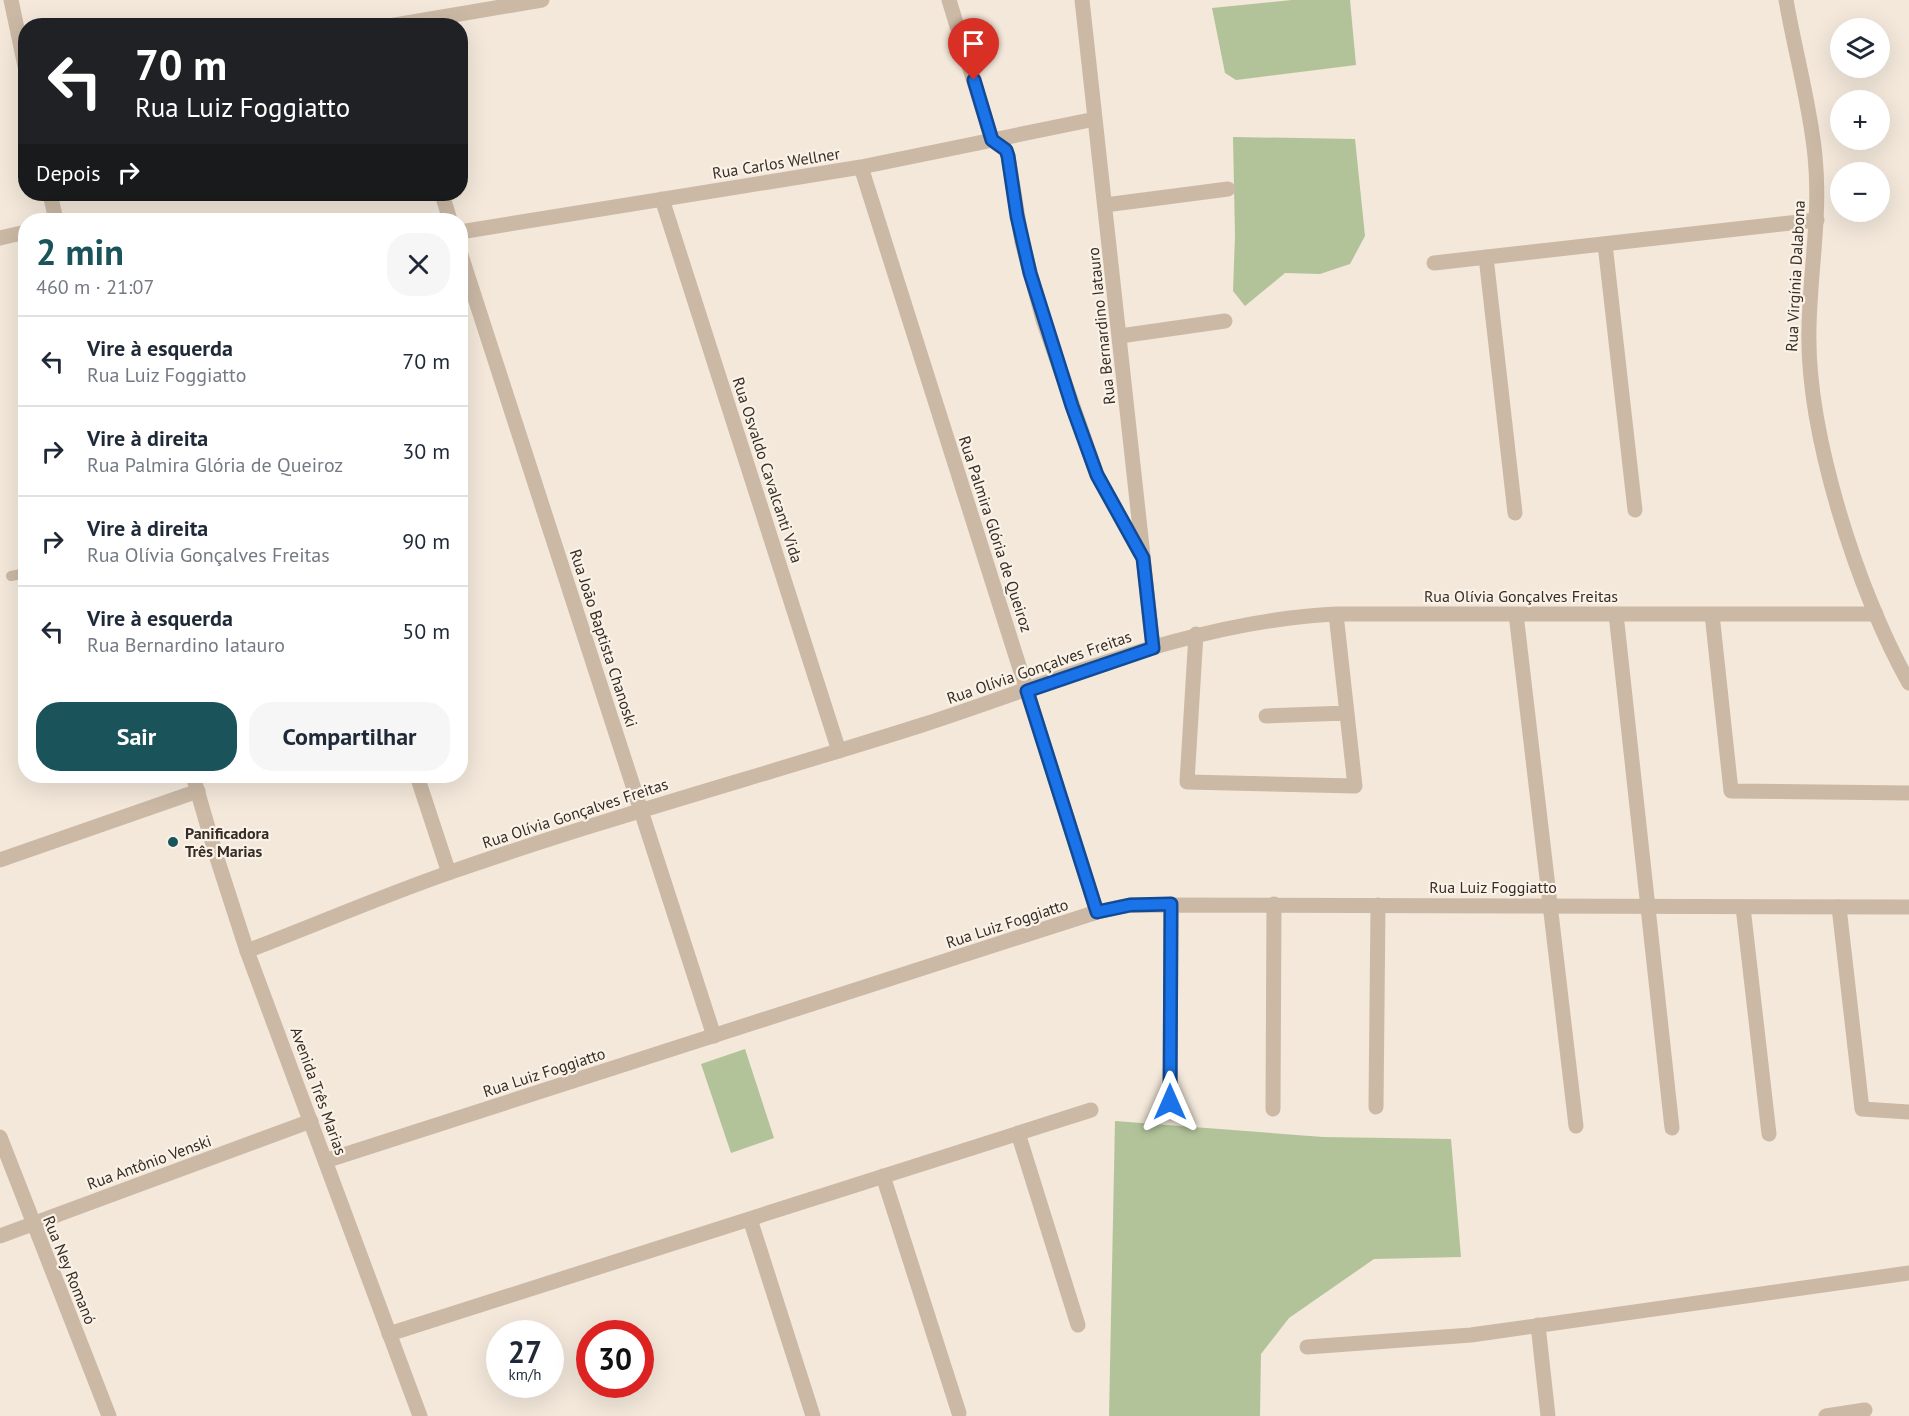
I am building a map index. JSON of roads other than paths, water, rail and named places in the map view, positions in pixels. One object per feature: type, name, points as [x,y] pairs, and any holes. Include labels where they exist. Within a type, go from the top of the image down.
[{"type":"street","points":[[11,0],[18,34]]},
{"type":"street","points":[[435,18],[542,0]]},
{"type":"street","points":[[949,0],[992,140],[1006,150],[1008,156],[1017,216],[1030,273],[1086,448],[1110,501],[1143,558]]},
{"type":"street","name":"Rua Bernardino Iatauro","points":[[1082,0],[1153,648]]},
{"type":"street","name":"Rua Virgínia Dalabona","points":[[1786,0],[1814,148],[1817,220],[1809,328],[1812,389],[1835,492],[1876,614],[1909,683]]},
{"type":"street","name":"Rua Carlos Wellner","points":[[468,231],[861,167],[1095,118]]},
{"type":"street","name":"Rua Palmira Glória de Queiroz","points":[[861,167],[1097,912]]},
{"type":"street","points":[[1105,205],[1228,189]]},
{"type":"street","name":"Rua Osvaldo Cavalcanti Vida","points":[[662,199],[839,751]]},
{"type":"street","points":[[1434,263],[1817,220]]},
{"type":"street","points":[[0,238],[18,234]]},
{"type":"street","points":[[1605,244],[1635,510]]},
{"type":"street","points":[[1486,257],[1515,513]]},
{"type":"street","name":"Rua João Baptista Chanoski","points":[[468,277],[714,1036]]},
{"type":"street","points":[[1120,336],[1225,321]]},
{"type":"street","points":[[1196,634],[1187,782],[1355,786],[1336,614]]},
{"type":"street","name":"Rua Olívia Gonçalves Freitas","points":[[248,951],[448,873],[640,809],[839,751],[1027,691],[1196,634],[1282,617],[1336,614],[1876,614]]},
{"type":"street","points":[[1516,614],[1576,1126]]},
{"type":"street","points":[[1616,614],[1671,1128]]},
{"type":"street","points":[[1712,614],[1731,791],[1909,793]]},
{"type":"street","points":[[1266,716],[1347,714]]},
{"type":"street","points":[[0,860],[196,783]]},
{"type":"street","name":"Avenida Três Marias","points":[[196,783],[226,888],[248,951],[420,1416]]},
{"type":"street","points":[[419,783],[448,873]]},
{"type":"street","points":[[1170,1102],[1171,904]]},
{"type":"street","points":[[1273,1109],[1274,904]]},
{"type":"street","name":"Rua Luiz Foggiatto","points":[[325,1161],[1097,912],[1130,905],[1909,907]]},
{"type":"street","points":[[1376,1107],[1378,905]]},
{"type":"street","points":[[1743,906],[1769,1134]]},
{"type":"street","points":[[1839,907],[1862,1109],[1909,1112]]},
{"type":"street","points":[[389,1334],[1091,1110]]},
{"type":"street","name":"Rua Antônio Venski","points":[[0,1236],[310,1121]]},
{"type":"street","points":[[1018,1133],[1078,1325]]},
{"type":"street","name":"Rua Ney Romanó","points":[[0,1137],[109,1416]]},
{"type":"street","points":[[883,1176],[959,1413]]},
{"type":"street","points":[[750,1219],[813,1416]]},
{"type":"street","points":[[1307,1347],[1471,1335],[1909,1273]]},
{"type":"street","points":[[1538,1325],[1548,1416]]},
{"type":"street","points":[[1826,1416],[1865,1410]]},
{"type":"lane","points":[[10,576],[18,574]]},
{"type":"place","name":"Panificadora Três Marias","points":[[173,842]]}]
